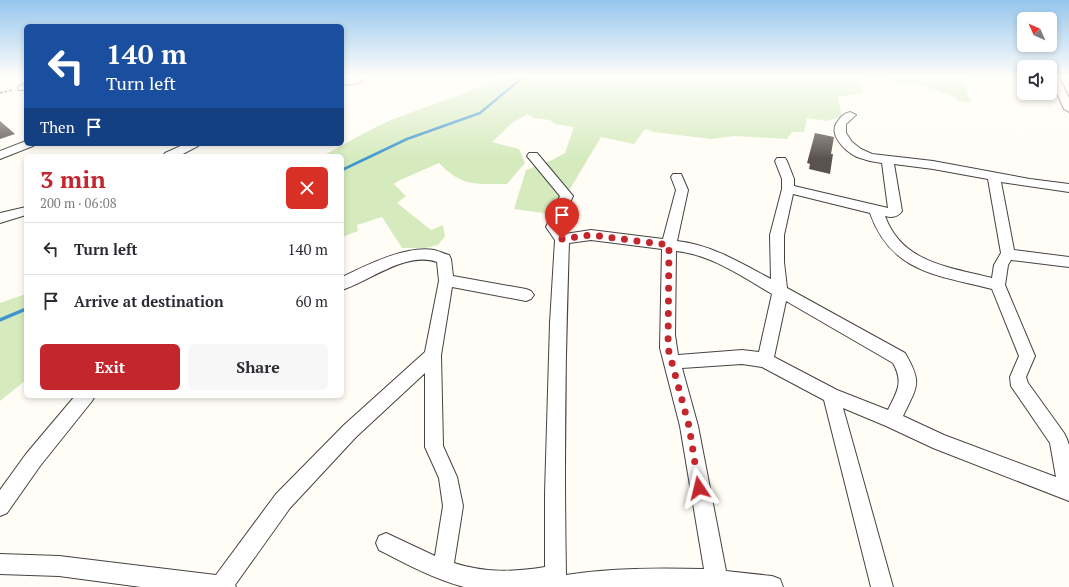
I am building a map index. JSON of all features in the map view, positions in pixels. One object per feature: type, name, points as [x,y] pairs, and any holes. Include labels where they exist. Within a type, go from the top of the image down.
[{"type":"street","points":[[850,115],[842,122],[840,132],[850,147],[858,153],[872,158],[914,162],[994,177],[1069,188]]},
{"type":"street","points":[[0,155],[24,146]]},
{"type":"street","points":[[173,154],[190,146]]},
{"type":"street","points":[[533,156],[567,196],[553,227],[562,239],[557,339],[555,493],[556,583]]},
{"type":"street","points":[[788,189],[891,213],[895,211],[887,159]]},
{"type":"street","points":[[765,360],[780,292],[777,262],[777,235],[788,189],[788,179],[781,161]]},
{"type":"street","points":[[677,177],[682,190],[669,245],[668,348],[689,426],[716,583]]},
{"type":"street","points":[[994,177],[1008,254]]},
{"type":"street","points":[[876,210],[888,236],[905,253],[921,264],[932,269],[998,285]]},
{"type":"street","points":[[0,218],[24,211]]},
{"type":"street","points":[[562,239],[591,235],[694,248],[712,254],[899,358],[907,372],[908,386],[892,420]]},
{"type":"street","points":[[1008,254],[1069,262]]},
{"type":"street","points":[[672,362],[742,357],[765,360],[831,395],[972,455],[1068,491],[1058,439],[1020,386],[1018,377],[1027,356],[998,285],[1001,265],[1004,258],[1008,254]]},
{"type":"street","points":[[344,283],[394,260],[426,255],[438,256],[444,259],[446,281],[433,355],[434,447],[448,477],[453,506],[443,569]]},
{"type":"street","points":[[446,281],[471,284],[526,295]]},
{"type":"street","points":[[220,587],[283,501],[350,431],[433,355]]},
{"type":"street","points":[[831,395],[882,587]]},
{"type":"street","points":[[0,506],[34,460],[84,398]]},
{"type":"street","points":[[386,543],[427,564],[471,579],[509,583],[556,583],[662,579],[772,587]]},
{"type":"street","points":[[0,564],[59,566],[225,587]]},
{"type":"green space","points":[[434,104],[840,104],[842,116],[827,121],[807,118],[804,132],[792,132],[787,139],[734,136],[711,139],[654,132],[645,129],[634,144],[601,137],[570,189],[550,214],[514,209],[526,170],[552,160],[565,153],[574,127],[555,124],[550,120],[534,118],[528,114],[512,123],[492,142],[519,149],[525,163],[507,184],[478,184],[462,180],[447,171],[439,163],[394,184],[406,196],[397,203],[431,230],[443,225],[445,236],[438,245],[425,248],[402,248],[382,217],[357,225],[358,231],[344,236],[344,154],[326,154],[341,146],[344,146],[344,144],[385,123]]},
{"type":"green space","points":[[24,295],[24,382],[0,401],[0,303]]},
{"type":"building","points":[[0,121],[15,134],[0,139]]},
{"type":"building","points":[[815,133],[834,137],[830,174],[809,169],[810,164],[807,163]]},
{"type":"waterway","points":[[344,169],[407,139],[480,113],[490,104]]},
{"type":"waterway","points":[[0,320],[24,310]]},
{"type":"route","points":[[562,239],[591,235],[669,245],[668,348],[689,426],[699,488]]}]
